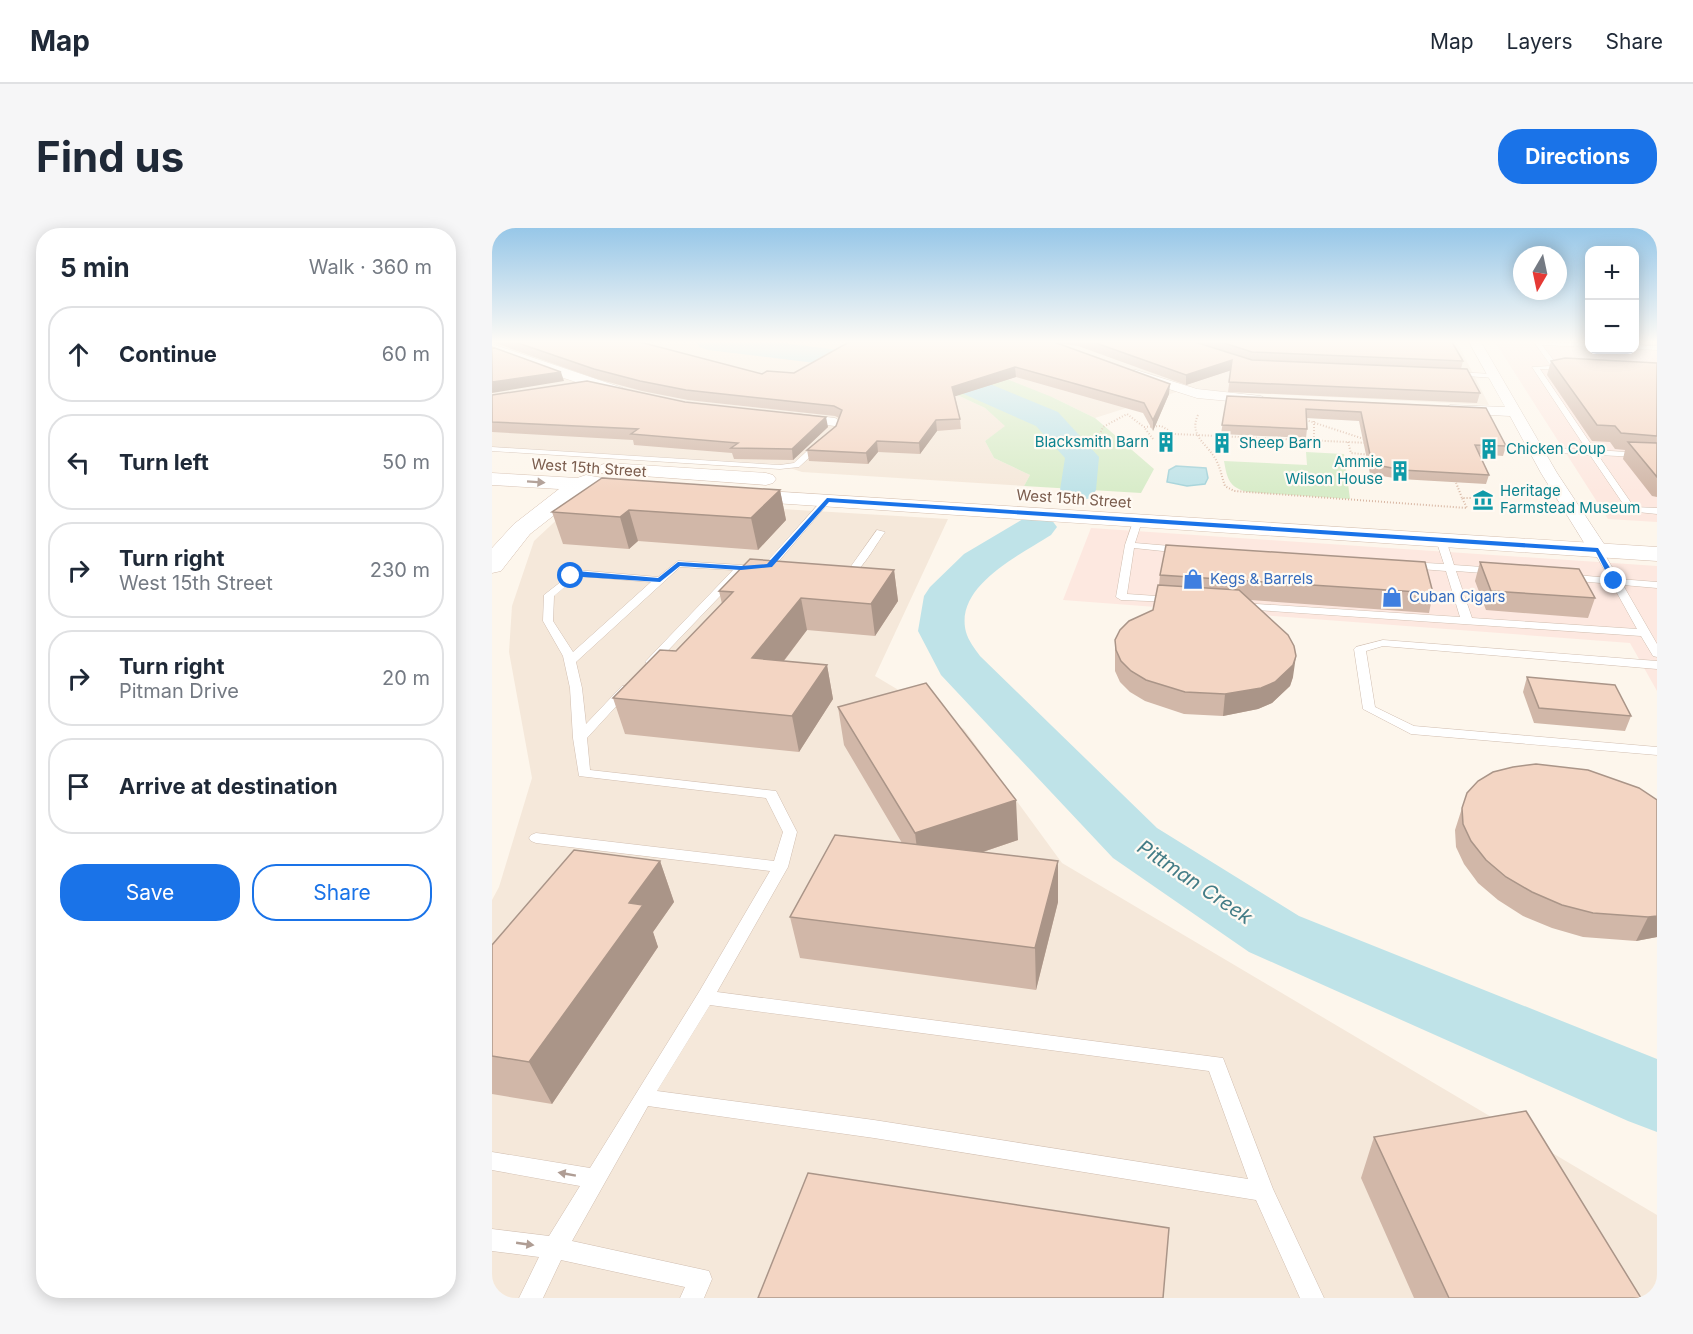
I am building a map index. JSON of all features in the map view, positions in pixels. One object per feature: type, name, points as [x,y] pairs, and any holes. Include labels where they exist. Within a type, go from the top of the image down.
[{"type":"main road","name":"West 15th Street","points":[[492,462],[604,469],[1027,505]]},
{"type":"main road","points":[[492,566],[518,533],[543,510],[604,469]]},
{"type":"main road","name":"West 15th Street","points":[[492,479],[827,500],[1084,508],[1592,541],[1657,554]]},
{"type":"main road","name":"West 15th Street","points":[[1140,512],[1441,540],[1592,541],[1657,535]]},
{"type":"street","points":[[621,392],[632,395]]},
{"type":"street","points":[[1184,392],[1196,395],[1280,401]]},
{"type":"street","points":[[1503,392],[1592,541]]},
{"type":"street","points":[[1437,408],[1514,412]]},
{"type":"street","points":[[778,416],[835,422]]},
{"type":"lane","points":[[1552,392],[1631,509],[1657,511]]},
{"type":"lane","points":[[492,449],[780,467],[796,465],[834,433],[835,422]]},
{"type":"lane","points":[[1536,449],[1657,456]]},
{"type":"lane","points":[[570,661],[678,564],[775,568],[827,500]]},
{"type":"lane","points":[[1140,512],[1130,545],[1121,597],[1178,601]]},
{"type":"lane","points":[[831,578],[842,579],[853,570],[880,532]]},
{"type":"lane","points":[[1441,540],[1448,568],[1467,621]]},
{"type":"lane","points":[[1592,541],[1657,654]]},
{"type":"lane","points":[[1130,545],[1193,550]]},
{"type":"lane","points":[[1402,564],[1507,572]]},
{"type":"lane","points":[[580,738],[741,568]]},
{"type":"lane","points":[[531,1298],[555,1248],[780,867],[790,832],[771,794],[584,773],[570,661],[549,621],[549,595],[576,573],[660,580]]},
{"type":"lane","points":[[1555,576],[1657,585]]},
{"type":"lane","points":[[1224,604],[1646,633]]},
{"type":"lane","points":[[1657,664],[1383,643],[1360,649],[1370,709],[1411,730],[1657,751]]},
{"type":"lane","points":[[536,838],[780,867]]},
{"type":"lane","points":[[705,997],[1216,1064],[1263,1191],[1312,1298]]},
{"type":"lane","points":[[643,1097],[874,1129],[1263,1191]]},
{"type":"lane","points":[[492,1161],[596,1179]]},
{"type":"lane","points":[[492,1240],[555,1248],[701,1279],[692,1298]]},
{"type":"path","points":[[1201,413],[1195,421],[1196,435],[1217,461],[1225,486],[1234,491],[1467,508],[1454,478]]},
{"type":"path","points":[[1069,443],[1096,443],[1103,428],[1127,414],[1144,427],[1153,439]]},
{"type":"path","points":[[1144,427],[1161,426],[1175,434],[1376,443],[1314,421],[1295,417]]},
{"type":"path","points":[[1314,421],[1314,441]]},
{"type":"path","points":[[1348,442],[1351,453],[1375,455]]},
{"type":"path","points":[[1462,498],[1470,498]]},
{"type":"shaded area","points":[[492,392],[1177,392],[1095,418],[1052,397],[955,394],[985,408],[1006,426],[985,441],[994,458],[1030,475],[1024,486],[802,472],[778,464],[492,447]]},
{"type":"shaded area","points":[[1230,392],[1482,392],[1489,405]]},
{"type":"shaded area","points":[[1527,392],[1657,392],[1657,522],[1608,519]]},
{"type":"shaded area","points":[[615,499],[948,519],[875,676],[964,729],[1062,863],[1657,1215],[1657,1298],[492,1298],[492,900],[499,887],[532,778],[509,652],[512,606],[534,541],[564,513]]},
{"type":"shaded area","points":[[1091,528],[1657,566],[1657,691],[1630,643],[1063,600]]},
{"type":"green space","points":[[958,392],[1039,392],[1095,418],[1154,469],[1141,493],[1024,486],[1030,475],[994,458],[985,441],[1005,426],[985,408],[955,394]]},
{"type":"green space","points":[[1306,452],[1344,454],[1350,499],[1248,492],[1233,485],[1226,472],[1224,461],[1307,465]]},
{"type":"water","points":[[1176,466],[1206,468],[1208,478],[1205,484],[1187,486],[1167,482],[1169,470]]},
{"type":"building","points":[[513,392],[638,392],[685,402],[826,417],[792,449],[731,448],[738,443],[631,434],[638,429],[492,422],[492,395]]},
{"type":"building","points":[[704,392],[953,392],[960,419],[936,420],[919,443],[877,441],[866,453],[807,450],[836,426],[842,410],[834,406]]},
{"type":"building","points":[[1104,392],[1166,392],[1153,420],[1144,403]]},
{"type":"building","points":[[1573,392],[1657,392],[1657,436],[1621,433],[1615,426],[1597,425]]},
{"type":"building","points":[[1227,396],[1486,408],[1506,446],[1475,445],[1489,475],[1402,470],[1372,464],[1361,412],[1306,409],[1307,429],[1222,425]]},
{"type":"building","points":[[1628,442],[1657,443],[1657,477]]},
{"type":"building","points":[[602,478],[780,490],[751,518],[629,510],[620,517],[552,512]]},
{"type":"building","points":[[1166,545],[1425,562],[1433,593],[1160,575]]},
{"type":"building","points":[[750,559],[894,570],[871,604],[801,598],[752,658],[827,665],[792,716],[613,698],[660,650],[676,651],[733,592],[719,591]]},
{"type":"building","points":[[1480,562],[1579,569],[1595,598],[1491,591]]},
{"type":"building","points":[[1158,585],[1239,590],[1288,635],[1296,656],[1293,665],[1275,682],[1261,688],[1225,694],[1185,692],[1146,680],[1131,671],[1121,661],[1115,640],[1120,630],[1129,621],[1153,610]]},
{"type":"building","points":[[1527,677],[1615,685],[1631,716],[1539,708]]},
{"type":"building","points":[[926,683],[1016,800],[915,833],[838,707]]},
{"type":"building","points":[[1536,764],[1588,770],[1639,788],[1657,800],[1657,916],[1593,913],[1562,905],[1506,877],[1486,860],[1471,841],[1463,824],[1462,808],[1467,793],[1478,781],[1493,772]]},
{"type":"building","points":[[835,835],[1058,861],[1035,948],[790,917]]},
{"type":"building","points":[[574,850],[660,861],[629,903],[643,905],[529,1062],[492,1056],[492,945]]},
{"type":"building","points":[[1526,1111],[1641,1298],[1449,1298],[1374,1137]]},
{"type":"building","points":[[808,1173],[1169,1228],[1163,1298],[758,1298]]},
{"type":"waterway","name":"Pittman Creek","points":[[983,392],[1047,419],[1082,457],[1078,490]]},
{"type":"waterway","name":"Pittman Creek","points":[[1037,527],[979,563],[946,596],[942,631],[959,664],[1135,843],[1274,934],[1657,1096]]},
{"type":"place","name":"Blacksmith Barn","points":[[1166,442]]},
{"type":"place","name":"Sheep Barn","points":[[1222,443]]},
{"type":"place","name":"Chicken Coup","points":[[1489,449]]},
{"type":"place","name":"Ammie Wilson House","points":[[1400,471]]},
{"type":"place","name":"Heritage Farmstead Museum","points":[[1483,500]]},
{"type":"place","name":"Kegs & Barrels","points":[[1193,579]]},
{"type":"place","name":"Cuban Cigars","points":[[1392,597]]},
{"type":"route","points":[[571,576],[576,573],[660,580],[678,564],[741,568],[770,566],[827,500],[1598,550],[1614,581]]}]
